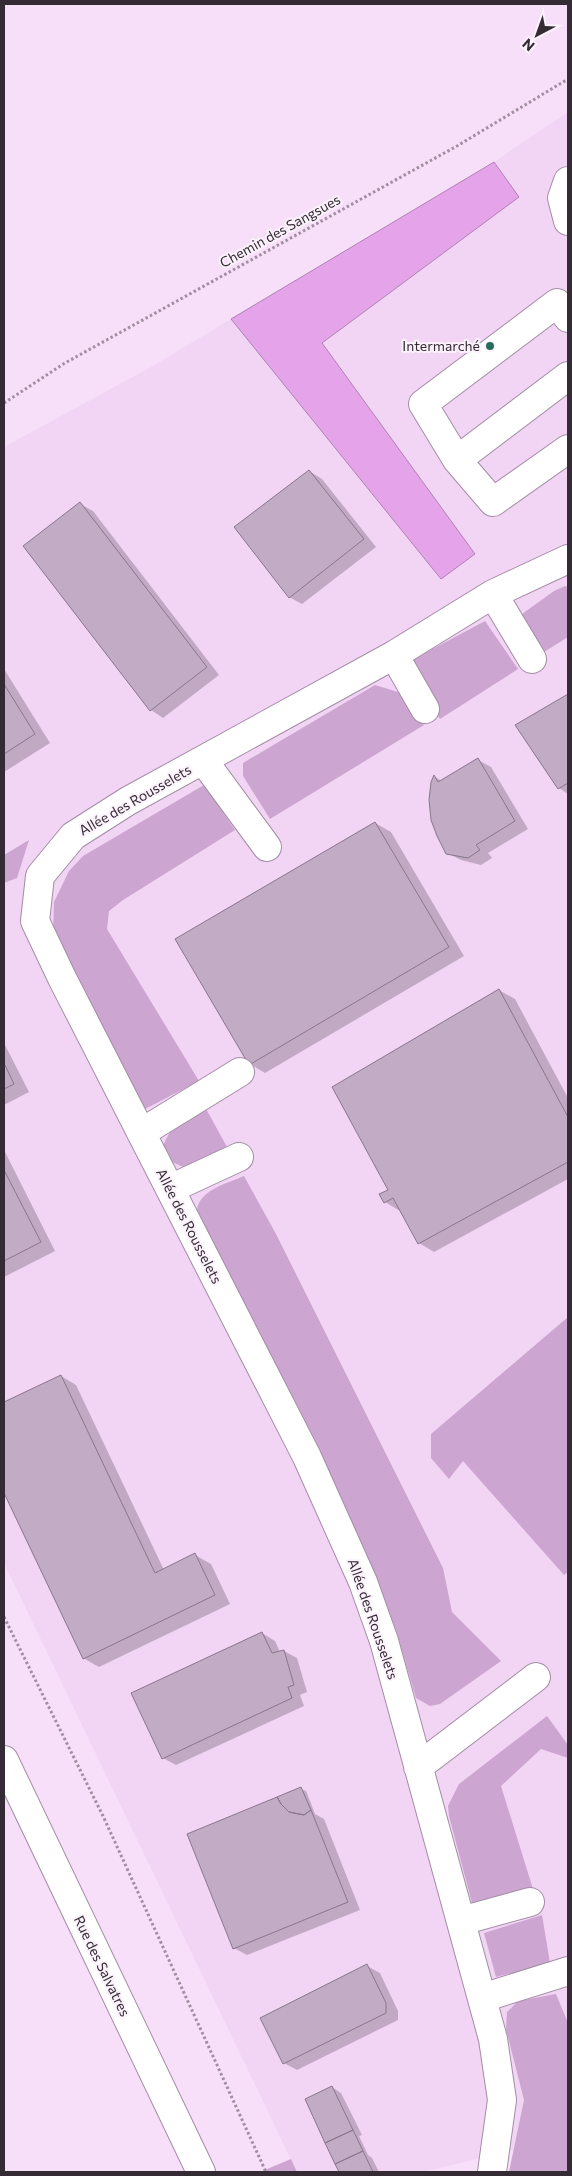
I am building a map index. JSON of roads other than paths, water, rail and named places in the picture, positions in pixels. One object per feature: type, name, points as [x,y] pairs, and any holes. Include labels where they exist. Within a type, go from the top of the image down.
[{"type":"street","points":[[568,181],[562,198],[568,221]]},
{"type":"street","points":[[568,318],[557,303],[423,404],[458,460],[493,502],[568,449]]},
{"type":"street","points":[[458,460],[568,376]]},
{"type":"street","name":"Allée des Rousselets","points":[[492,2172],[502,2100],[493,2039],[384,1641],[363,1582],[307,1457],[35,921],[40,876],[68,827],[128,801],[394,656],[493,594],[568,559]]},
{"type":"street","points":[[493,594],[532,659]]},
{"type":"street","points":[[394,656],[425,708]]},
{"type":"street","points":[[203,760],[267,847]]},
{"type":"street","points":[[141,1133],[240,1072]]},
{"type":"street","points":[[170,1190],[239,1157]]},
{"type":"street","points":[[418,1767],[536,1677]]},
{"type":"street","name":"Rue des Salvatres","points":[[4,1760],[201,2172]]},
{"type":"street","points":[[460,1921],[530,1902]]},
{"type":"street","points":[[482,1998],[568,1971]]},
{"type":"place","name":"Intermarché","points":[[490,346]]}]
